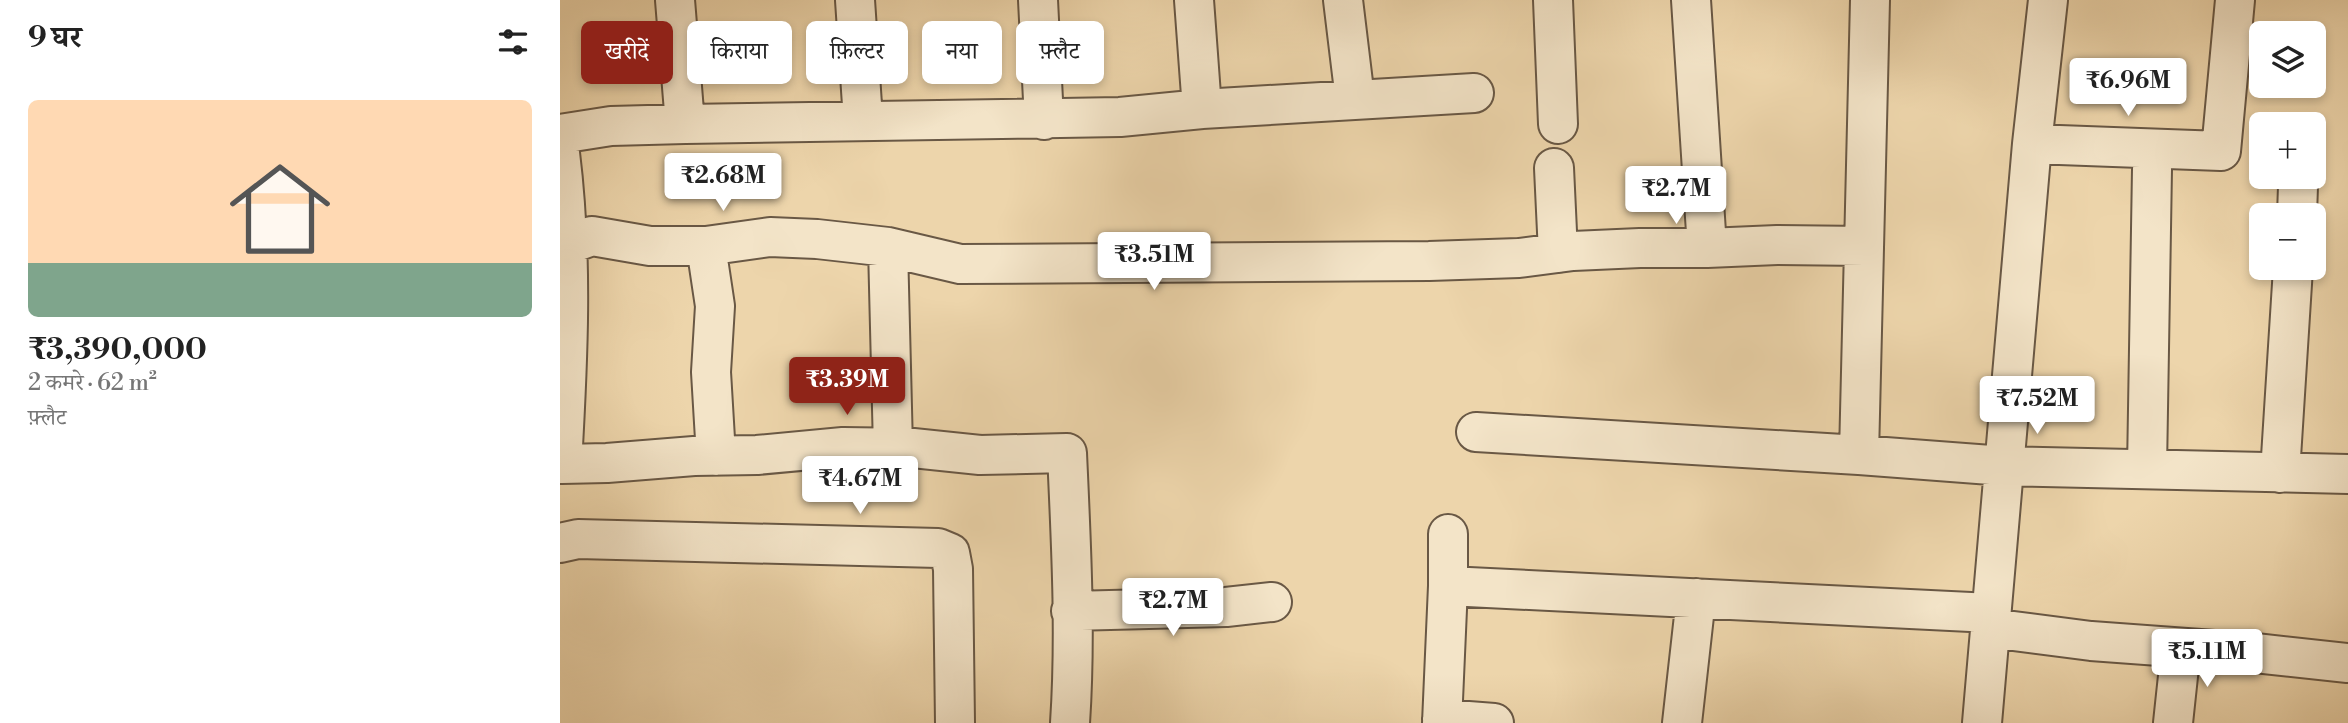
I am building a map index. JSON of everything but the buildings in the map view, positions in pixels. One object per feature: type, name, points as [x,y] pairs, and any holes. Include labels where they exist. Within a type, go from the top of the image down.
[{"type":"street","points":[[675,0],[685,124]]},
{"type":"street","points":[[855,0],[863,120]]},
{"type":"street","points":[[1038,0],[1044,120]]},
{"type":"street","points":[[1194,0],[1202,109]]},
{"type":"street","points":[[1343,0],[1355,99]]},
{"type":"street","points":[[1553,0],[1558,124]]},
{"type":"street","points":[[1691,0],[1707,248]]},
{"type":"street","points":[[1859,455],[1870,0]]},
{"type":"street","points":[[1982,723],[2032,144],[2048,0]]},
{"type":"street","points":[[2032,144],[2221,151],[2235,0]]},
{"type":"street","points":[[560,134],[611,127],[685,124],[1120,117],[1202,109],[1474,93]]},
{"type":"street","points":[[560,153],[565,192],[570,338],[561,465],[757,455],[843,447],[893,447],[980,455],[1067,453],[1071,526],[1070,723]]},
{"type":"street","points":[[1554,168],[1558,253]]},
{"type":"street","points":[[2147,469],[2152,169]]},
{"type":"street","points":[[567,245],[592,236],[650,246],[706,246],[770,237],[817,239],[888,247],[960,264],[1429,261],[1519,258],[1640,248],[1864,246]]},
{"type":"street","points":[[706,246],[715,306],[711,372],[716,456]]},
{"type":"street","points":[[888,247],[893,447]]},
{"type":"street","points":[[2280,473],[2292,280]]},
{"type":"street","points":[[1476,432],[2004,466],[2348,474]]},
{"type":"street","points":[[1448,534],[1442,721],[1494,723]]},
{"type":"street","points":[[560,543],[578,539],[938,548],[950,553],[953,569],[954,723]]},
{"type":"street","points":[[1448,586],[1696,598],[1991,621],[2091,641],[2348,663]]},
{"type":"street","points":[[1682,723],[1696,598]]},
{"type":"street","points":[[1071,611],[1226,607],[1272,602]]},
{"type":"street","points":[[2173,723],[2181,648]]}]
